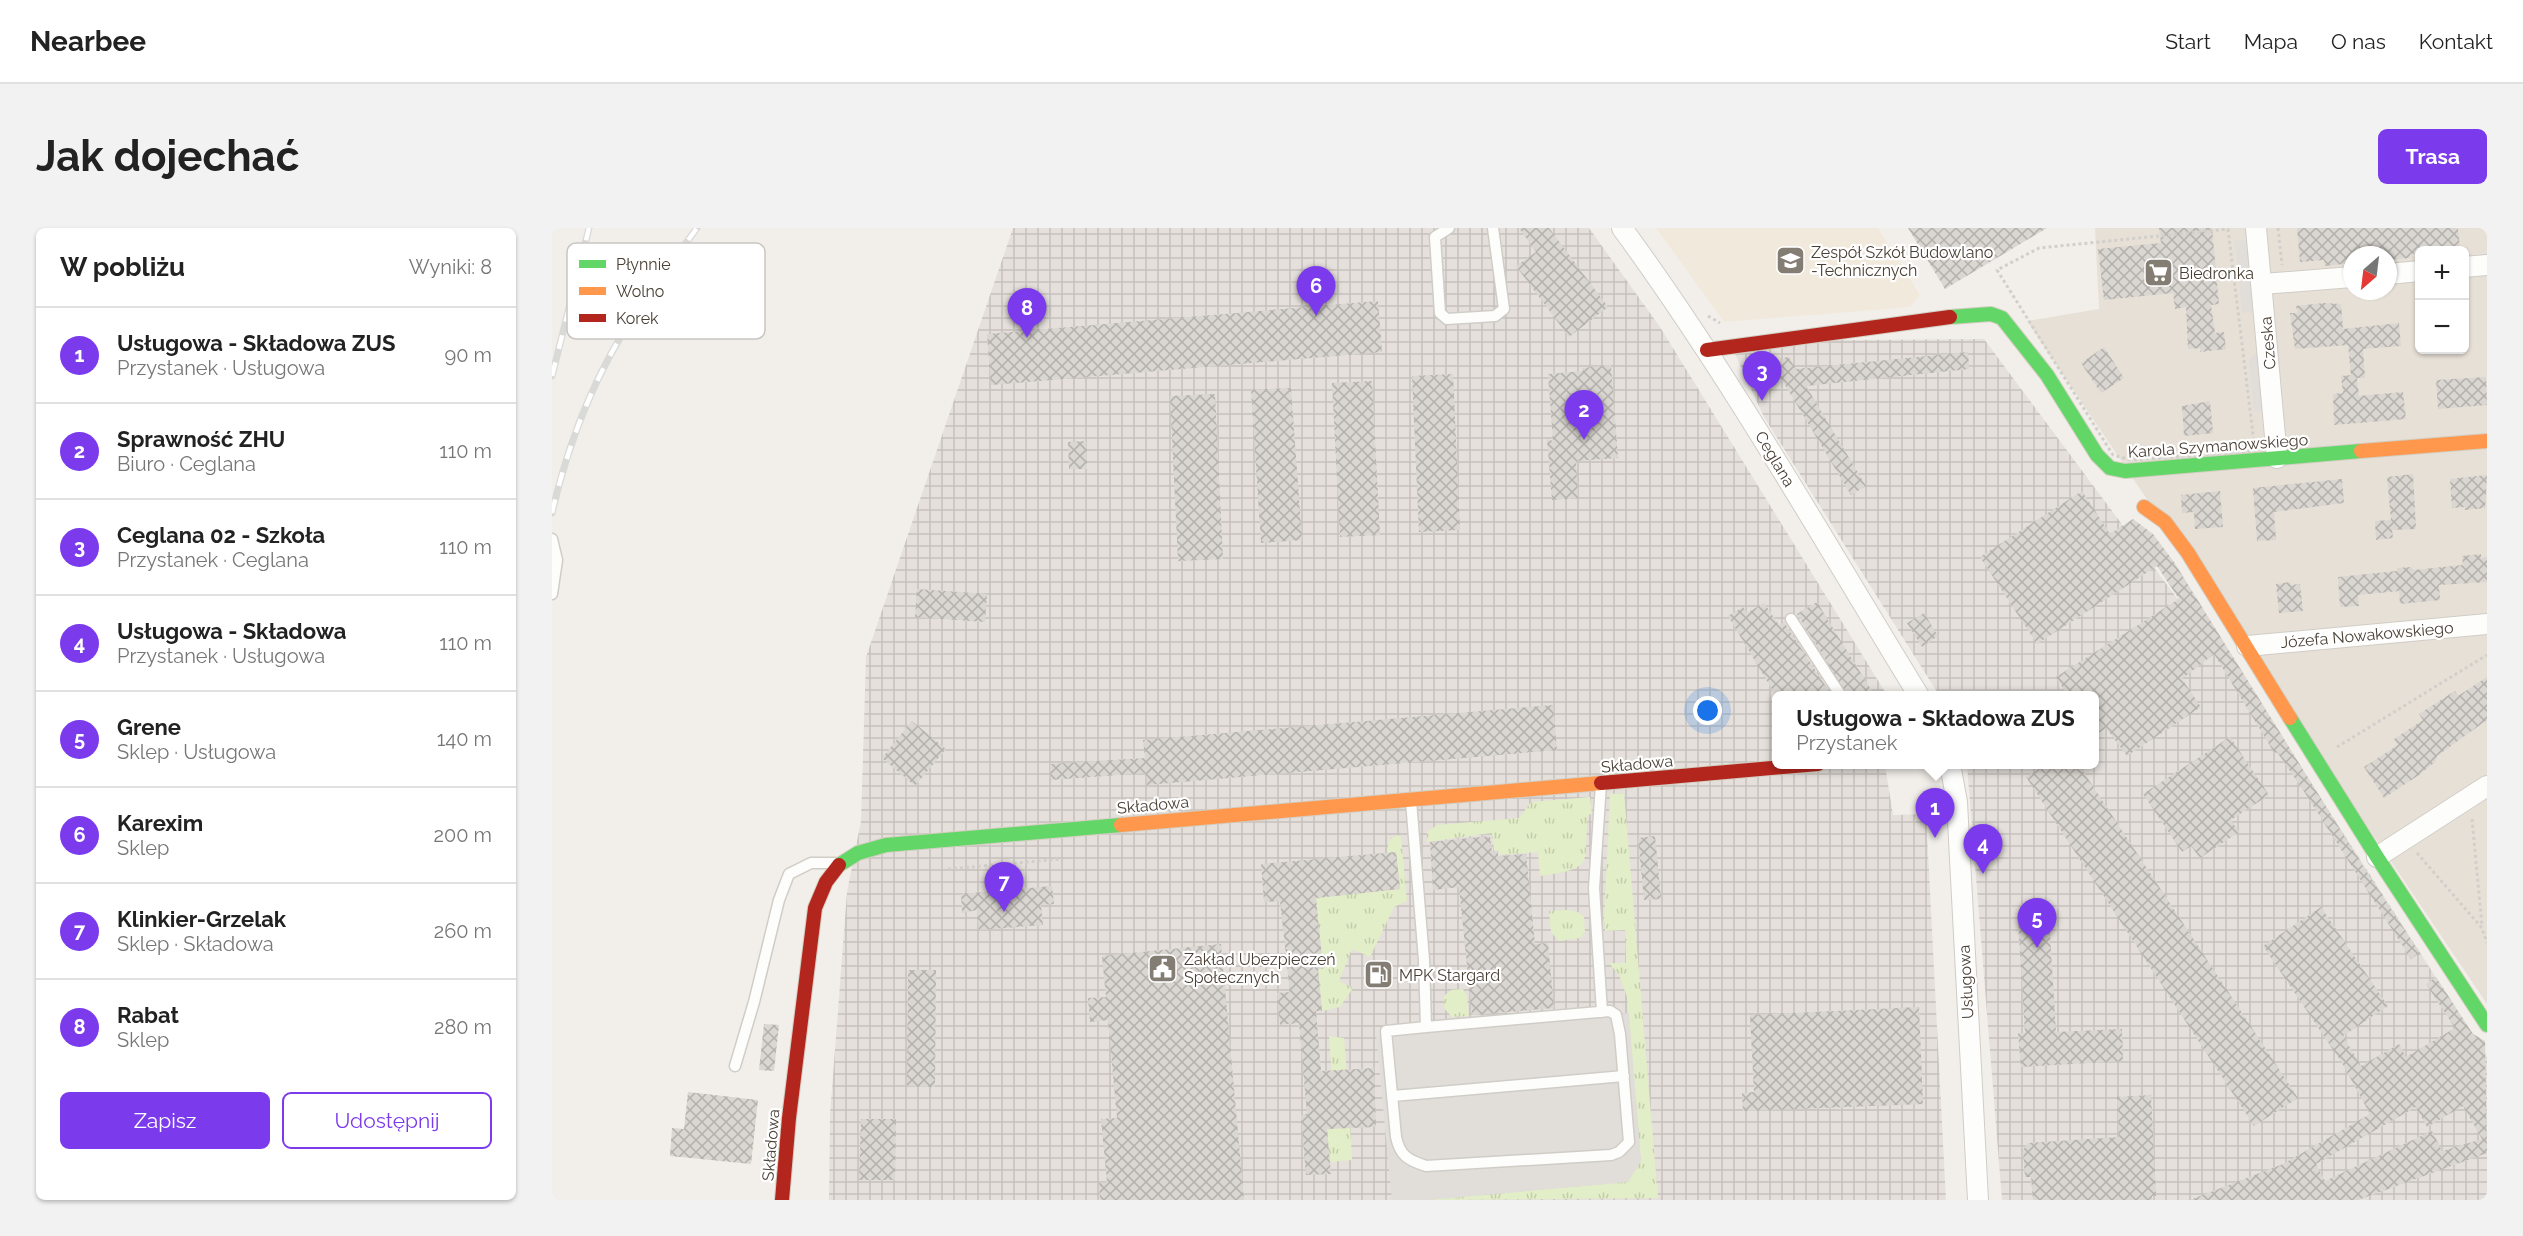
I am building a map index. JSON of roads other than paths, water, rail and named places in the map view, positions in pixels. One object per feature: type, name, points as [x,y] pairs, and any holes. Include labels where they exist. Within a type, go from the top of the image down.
[{"type":"street","name":"Ceglana","points":[[1622,228],[1707,350],[1916,691]]},
{"type":"street","name":"Czeska","points":[[2256,228],[2263,284],[2277,458]]},
{"type":"street","points":[[2469,267],[2487,265]]},
{"type":"street","points":[[2397,272],[2415,271]]},
{"type":"street","points":[[2263,284],[2343,278]]},
{"type":"street","name":"Karola Szymanowskiego","points":[[1707,350],[1931,318],[1991,314],[2001,318],[2010,327],[2047,375],[2097,454],[2110,468],[2125,471],[2487,441]]},
{"type":"street","points":[[2144,507],[2165,522],[2247,646],[2377,857],[2487,1025]]},
{"type":"street","name":"Józefa Nowakowskiego","points":[[2247,646],[2487,624]]},
{"type":"street","name":"Składowa","points":[[782,1200],[789,1118],[815,908],[824,881],[841,862],[859,852],[886,845],[1772,769]]},
{"type":"street","name":"Usługowa","points":[[1951,769],[1957,802],[1978,1200]]},
{"type":"street","points":[[2377,857],[2487,786]]},
{"type":"lane","points":[[1449,228],[1435,237],[1440,313],[1447,319],[1495,316],[1504,309],[1493,228]]},
{"type":"lane","points":[[552,539],[557,560],[552,594]]},
{"type":"lane","points":[[1791,619],[1838,691]]},
{"type":"lane","points":[[1601,784],[1593,888],[1602,1012]]},
{"type":"lane","points":[[1411,801],[1424,960],[1426,1027]]},
{"type":"lane","points":[[735,1066],[754,1002],[779,900],[789,874],[811,863],[841,862]]},
{"type":"lane","points":[[1610,1011],[1616,1015],[1618,1020],[1630,1137],[1625,1148],[1611,1155],[1426,1166],[1405,1158],[1399,1150],[1396,1137],[1386,1031],[1426,1027],[1610,1011]]},
{"type":"lane","points":[[1393,1096],[1624,1076]]},
{"type":"railway","points":[[585,243],[589,228]]},
{"type":"railway","points":[[686,243],[697,228]]},
{"type":"railway","points":[[552,376],[567,316]]},
{"type":"railway","points":[[552,513],[566,461],[584,410],[620,339]]},
{"type":"place","name":"Zespół Szkół Budowlano -Technicznych","points":[[1790,261]]},
{"type":"place","name":"Biedronka","points":[[2158,273]]},
{"type":"place","name":"Karexim","points":[[1316,316]]},
{"type":"place","name":"Rabat","points":[[1027,338]]},
{"type":"place","name":"Ceglana 02 - Szkoła","points":[[1762,401]]},
{"type":"place","name":"Sprawność ZHU","points":[[1584,440]]},
{"type":"place","name":"Usługowa - Składowa ZUS","points":[[1935,838]]},
{"type":"place","name":"Usługowa - Składowa","points":[[1983,874]]},
{"type":"place","name":"Klinkier-Grzelak","points":[[1004,912]]},
{"type":"place","name":"Grene","points":[[2037,948]]},
{"type":"place","name":"Zakład Ubezpieczeń Społecznych","points":[[1163,968]]},
{"type":"place","name":"MPK Stargard","points":[[1378,975]]}]
